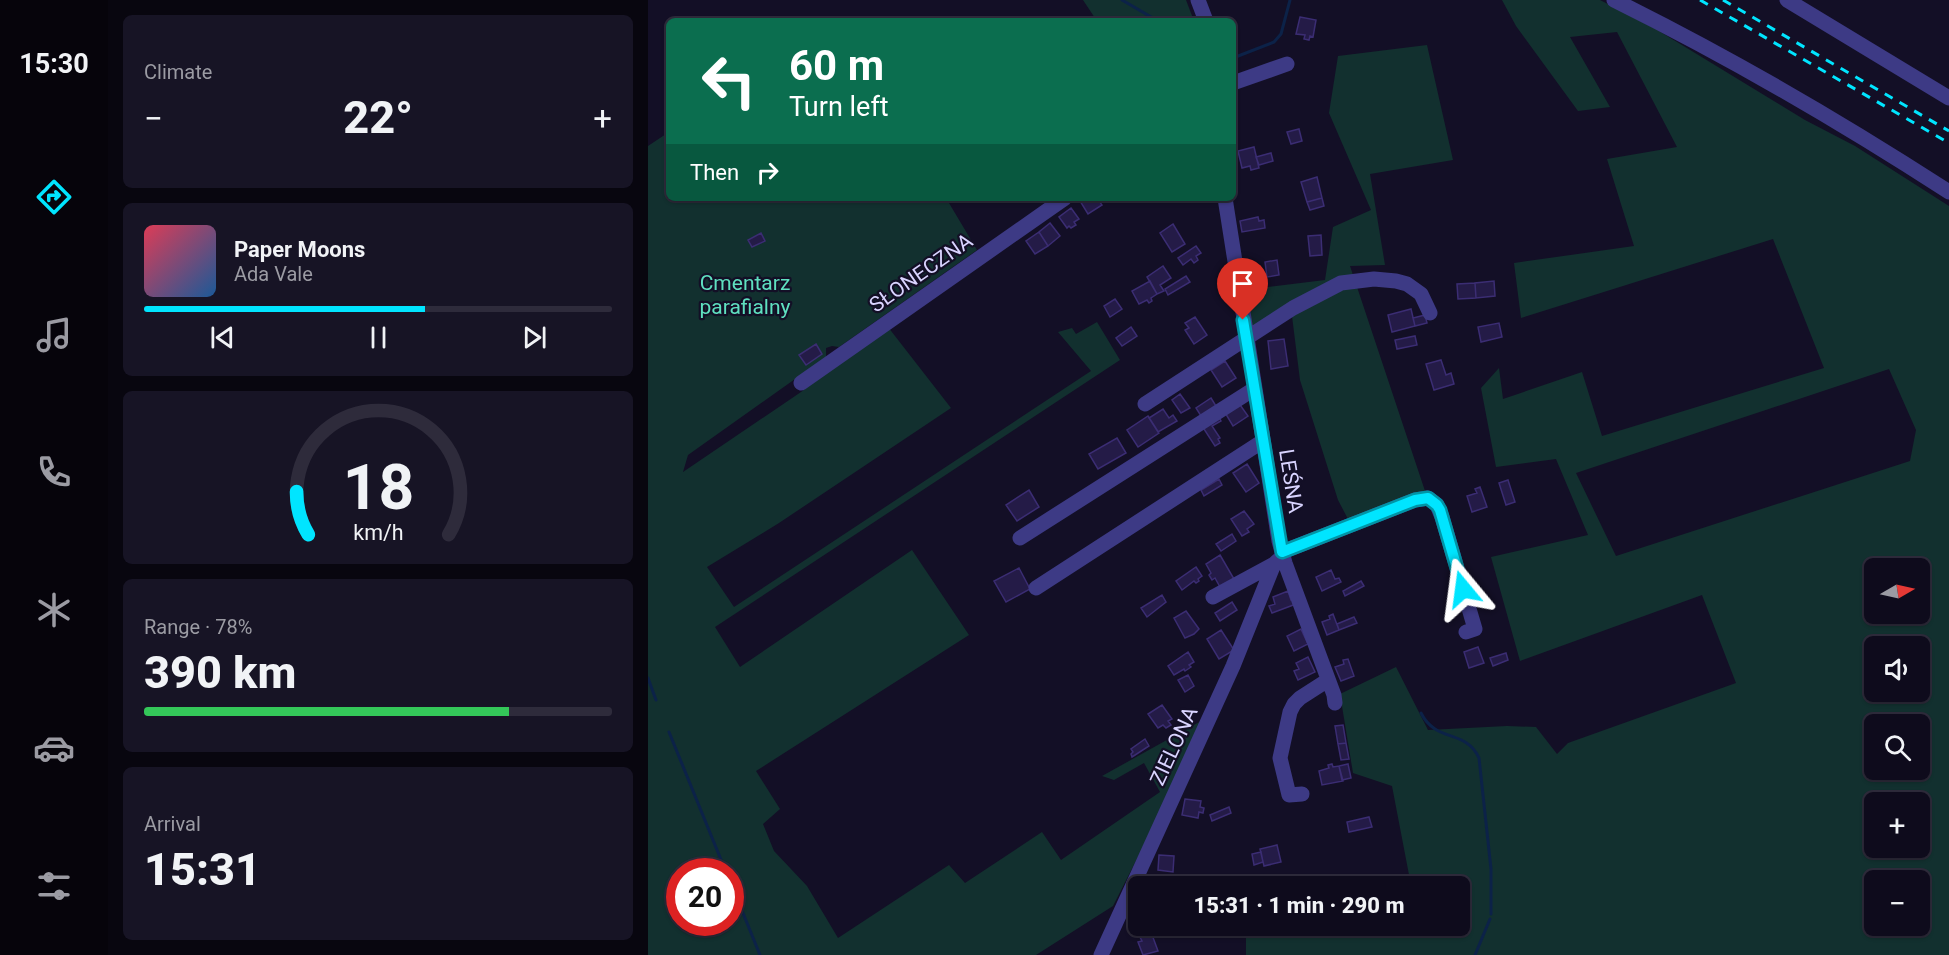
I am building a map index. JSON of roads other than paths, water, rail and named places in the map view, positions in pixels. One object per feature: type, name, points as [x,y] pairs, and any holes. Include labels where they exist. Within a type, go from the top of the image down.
[{"type":"street","points":[[1198,0],[1205,18]]},
{"type":"street","points":[[1614,0],[1676,31],[1796,97],[1949,192]]},
{"type":"street","points":[[1787,0],[1949,98]]},
{"type":"street","points":[[1236,81],[1287,64]]},
{"type":"street","name":"SŁONECZNA","points":[[801,383],[1061,201]]},
{"type":"street","name":"LEŚNA","points":[[1225,201],[1280,557],[1329,680],[1335,703]]},
{"type":"street","points":[[1145,404],[1246,338],[1328,288],[1341,283],[1357,280],[1385,280],[1407,284],[1421,294],[1430,313]]},
{"type":"street","points":[[1020,537],[1254,389]]},
{"type":"street","points":[[1036,588],[1263,441]]},
{"type":"street","points":[[1213,597],[1280,557],[1415,500],[1428,498],[1437,505],[1442,517],[1475,629],[1466,632]]},
{"type":"street","name":"ZIELONA","points":[[1101,955],[1233,666],[1280,557]]},
{"type":"street","points":[[1302,794],[1289,795],[1280,755],[1294,705],[1305,694],[1329,680]]},
{"type":"waterway","points":[[1122,0],[1153,18]]},
{"type":"waterway","points":[[1236,57],[1274,42],[1281,34],[1290,0]]},
{"type":"waterway","points":[[648,678],[656,700]]},
{"type":"waterway","points":[[1421,713],[1435,729],[1467,743],[1479,758],[1491,869],[1491,914]]},
{"type":"waterway","points":[[669,732],[720,858]]},
{"type":"waterway","points":[[744,916],[760,955]]},
{"type":"waterway","points":[[1475,955],[1490,919]]},
{"type":"railway","points":[[1700,0],[1949,143]]},
{"type":"railway","points":[[1723,0],[1949,131]]},
{"type":"park label","name":"Cmentarz parafialny","points":[[745,295]]}]
